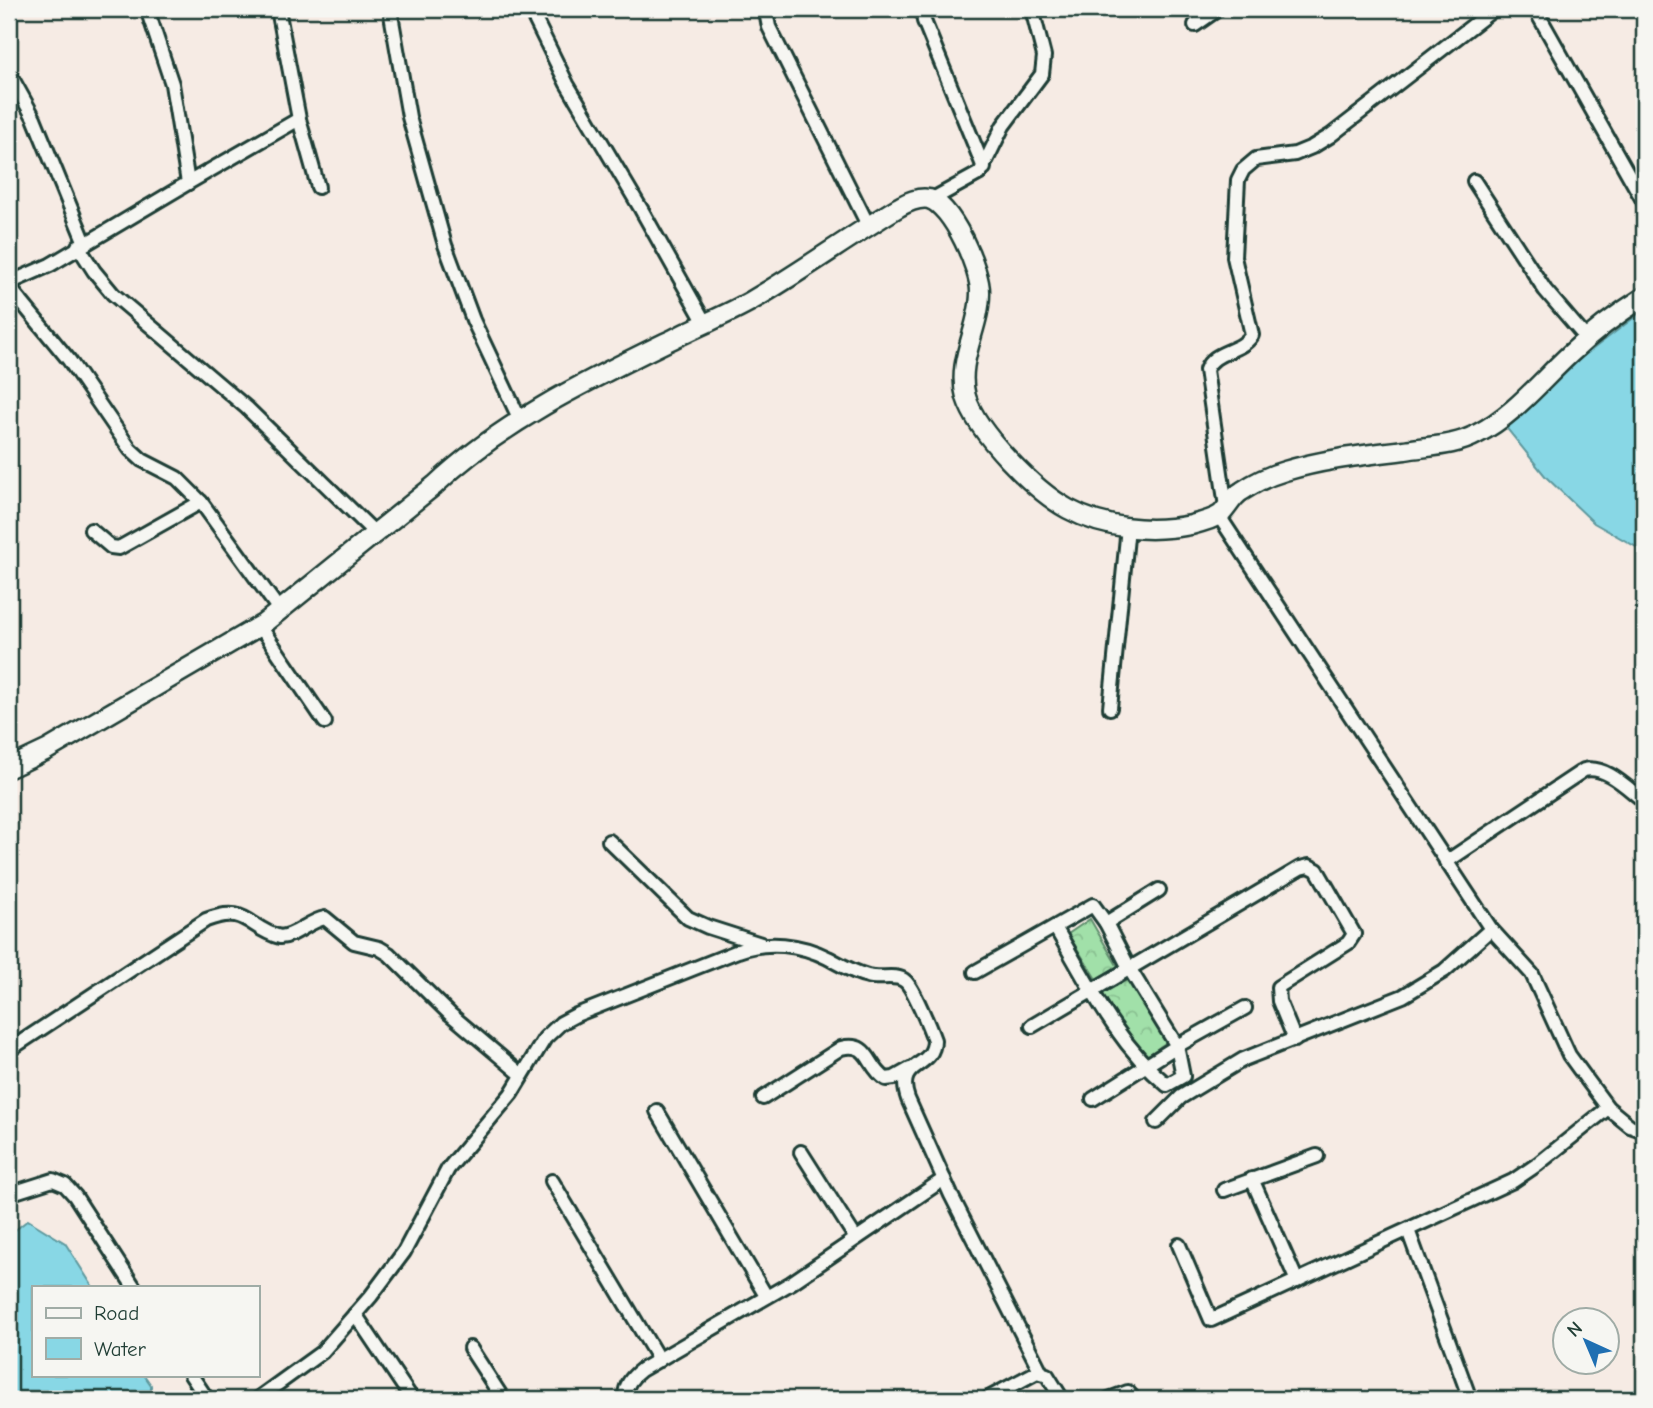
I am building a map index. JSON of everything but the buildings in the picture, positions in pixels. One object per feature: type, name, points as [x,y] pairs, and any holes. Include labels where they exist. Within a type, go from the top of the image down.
[{"type":"street","points":[[147,9],[172,84],[188,183]]},
{"type":"street","points":[[278,9],[299,119],[318,187]]},
{"type":"street","points":[[390,9],[409,117],[445,245],[473,320],[520,420]]},
{"type":"street","points":[[530,9],[567,84],[705,323]]},
{"type":"street","points":[[769,9],[769,27],[868,225]]},
{"type":"street","points":[[922,9],[924,21],[984,168]]},
{"type":"street","points":[[9,768],[47,750],[260,626],[435,485],[460,461],[520,420],[616,367],[750,301],[868,225],[913,200],[931,200],[976,176],[984,168],[1003,126],[1037,83],[1044,67],[1044,56],[1032,9]]},
{"type":"street","points":[[1195,25],[1218,9]]},
{"type":"street","points":[[1494,9],[1330,136],[1295,154],[1256,159],[1243,170],[1237,191],[1234,257],[1252,335],[1244,344],[1213,359],[1206,370],[1223,512],[1446,862],[1491,929],[1532,974],[1569,1055],[1608,1108],[1630,1126],[1644,1131]]},
{"type":"street","points":[[1535,9],[1644,202]]},
{"type":"street","points":[[9,74],[34,118],[94,271],[113,294],[247,408],[375,533]]},
{"type":"street","points":[[280,611],[201,502],[177,478],[142,460],[130,449],[69,360],[9,285],[50,265],[299,119]]},
{"type":"street","points":[[1474,181],[1545,290],[1587,339]]},
{"type":"street","points":[[931,200],[951,219],[978,271],[981,297],[965,360],[963,383],[973,416],[996,446],[1024,474],[1066,508],[1108,526],[1151,528],[1191,525],[1223,512],[1240,492],[1283,471],[1326,461],[1454,442],[1477,435],[1500,420],[1587,339],[1644,297]]},
{"type":"street","points":[[91,530],[111,547],[119,548],[201,502]]},
{"type":"street","points":[[1110,708],[1128,527]]},
{"type":"street","points":[[260,626],[325,722]]},
{"type":"street","points":[[1446,862],[1584,770],[1591,768],[1608,774],[1644,801]]},
{"type":"street","points":[[608,841],[688,918],[762,944],[811,951],[874,978],[905,980],[934,1040],[931,1056],[894,1078],[886,1079],[862,1050],[853,1045],[841,1048],[763,1098]]},
{"type":"street","points":[[1032,1026],[1306,866],[1313,867],[1322,877],[1354,934],[1348,943],[1278,987],[1279,1001],[1295,1040]]},
{"type":"street","points":[[1106,923],[1160,890]]},
{"type":"street","points":[[975,972],[1055,926],[1093,905],[1177,1046],[1183,1076],[1167,1085],[1145,1067],[1113,1027],[1055,926]]},
{"type":"street","points":[[9,1050],[206,920],[236,914],[279,937],[296,933],[325,918],[354,942],[379,948],[389,954],[450,1014],[522,1075]]},
{"type":"street","points":[[1156,1122],[1181,1097],[1244,1059],[1403,996],[1444,971],[1491,929]]},
{"type":"street","points":[[260,1398],[308,1364],[355,1314],[404,1252],[448,1169],[511,1094],[545,1038],[561,1023],[762,944]]},
{"type":"street","points":[[1093,1099],[1177,1046],[1245,1008]]},
{"type":"street","points":[[911,1069],[906,1075],[905,1090],[944,1179],[1041,1372],[1047,1375],[1062,1399]]},
{"type":"street","points":[[1173,1081],[1181,1097]]},
{"type":"street","points":[[1179,1245],[1211,1320],[1513,1181],[1608,1108]]},
{"type":"street","points":[[657,1111],[766,1296]]},
{"type":"street","points":[[800,1152],[855,1237]]},
{"type":"street","points":[[1224,1190],[1317,1156]]},
{"type":"street","points":[[626,1399],[631,1380],[659,1360],[791,1283],[944,1179]]},
{"type":"street","points":[[1252,1179],[1297,1281]]},
{"type":"street","points":[[9,1195],[53,1180],[65,1185],[75,1196],[133,1286]]},
{"type":"street","points":[[552,1181],[659,1360]]},
{"type":"street","points":[[1408,1230],[1470,1399]]},
{"type":"street","points":[[355,1314],[412,1399]]},
{"type":"street","points":[[470,1348],[503,1399]]},
{"type":"street","points":[[987,1399],[1032,1374],[1041,1372]]},
{"type":"street","points":[[192,1376],[207,1399]]},
{"type":"street","points":[[1109,1399],[1125,1392],[1131,1394],[1134,1399]]},
{"type":"green space","points":[[1090,919],[1118,967],[1096,979],[1068,934]]},
{"type":"green space","points":[[1129,979],[1167,1042],[1147,1056],[1123,1028],[1101,994]]},
{"type":"water","points":[[1644,310],[1644,549],[1640,549],[1594,523],[1546,477],[1500,420]]},
{"type":"water","points":[[28,1220],[65,1243],[92,1286],[32,1286],[32,1376],[145,1376],[151,1385],[151,1399],[9,1399],[9,1235]]}]
